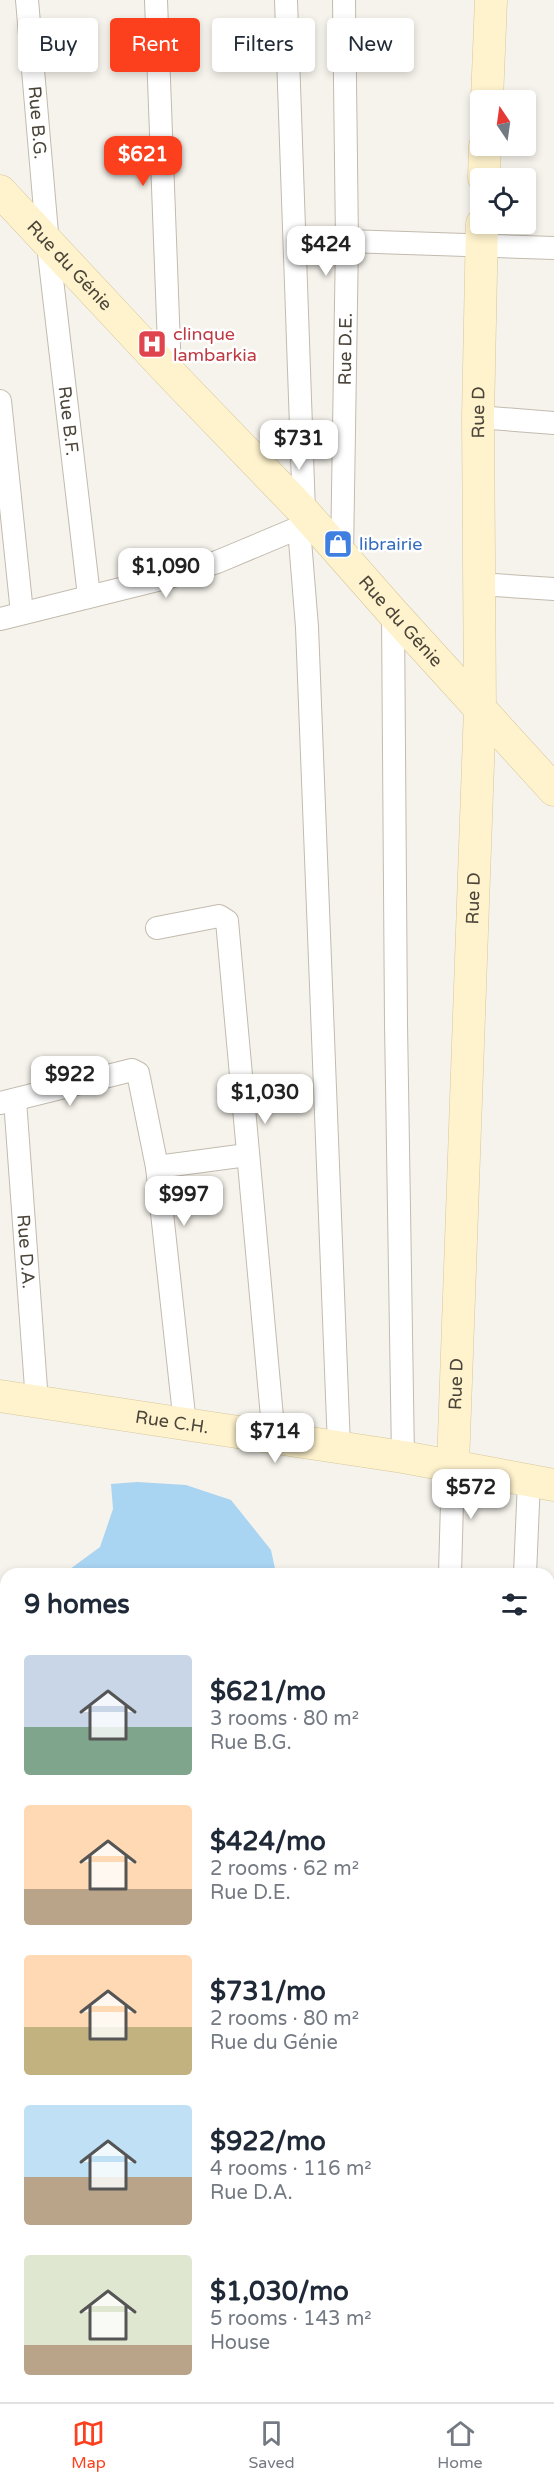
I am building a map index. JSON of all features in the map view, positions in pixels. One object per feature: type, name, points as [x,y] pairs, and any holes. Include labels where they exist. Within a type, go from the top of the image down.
[{"type":"street","name":"Rue B.G.","points":[[27,0],[48,245]]},
{"type":"street","points":[[156,0],[170,373]]},
{"type":"street","points":[[286,0],[307,627],[339,1447]]},
{"type":"street","name":"Rue D.E.","points":[[342,555],[346,241],[344,0]]},
{"type":"street","points":[[487,90],[490,0]]},
{"type":"street","name":"Rue du Génie","points":[[0,191],[305,520],[342,555],[554,790]]},
{"type":"street","points":[[346,241],[482,234],[554,248]]},
{"type":"street","name":"Rue D","points":[[450,1568],[480,707],[478,417],[482,234]]},
{"type":"street","name":"Rue B.F.","points":[[48,245],[89,596]]},
{"type":"street","points":[[0,401],[22,613]]},
{"type":"street","points":[[478,417],[554,423]]},
{"type":"street","points":[[0,619],[173,576],[217,562],[305,520]]},
{"type":"street","points":[[479,584],[554,588]]},
{"type":"street","points":[[393,613],[396,1023],[403,1457]]},
{"type":"street","points":[[157,928],[219,916],[227,921],[274,1439]]},
{"type":"street","points":[[8,1102],[132,1070],[136,1071],[157,1167],[185,1424]]},
{"type":"street","name":"Rue D.A.","points":[[8,1102],[38,1402]]},
{"type":"street","points":[[157,1167],[247,1155]]},
{"type":"street","name":"Rue C.H.","points":[[1,1397],[403,1457],[542,1483]]},
{"type":"street","points":[[526,1568],[542,1483]]},
{"type":"water","points":[[137,1482],[186,1485],[231,1500],[271,1550],[275,1568],[71,1568],[100,1547],[113,1509],[111,1484]]},
{"type":"place","name":"clinque lambarkia","points":[[152,344]]},
{"type":"place","name":"librairie","points":[[338,544]]}]
